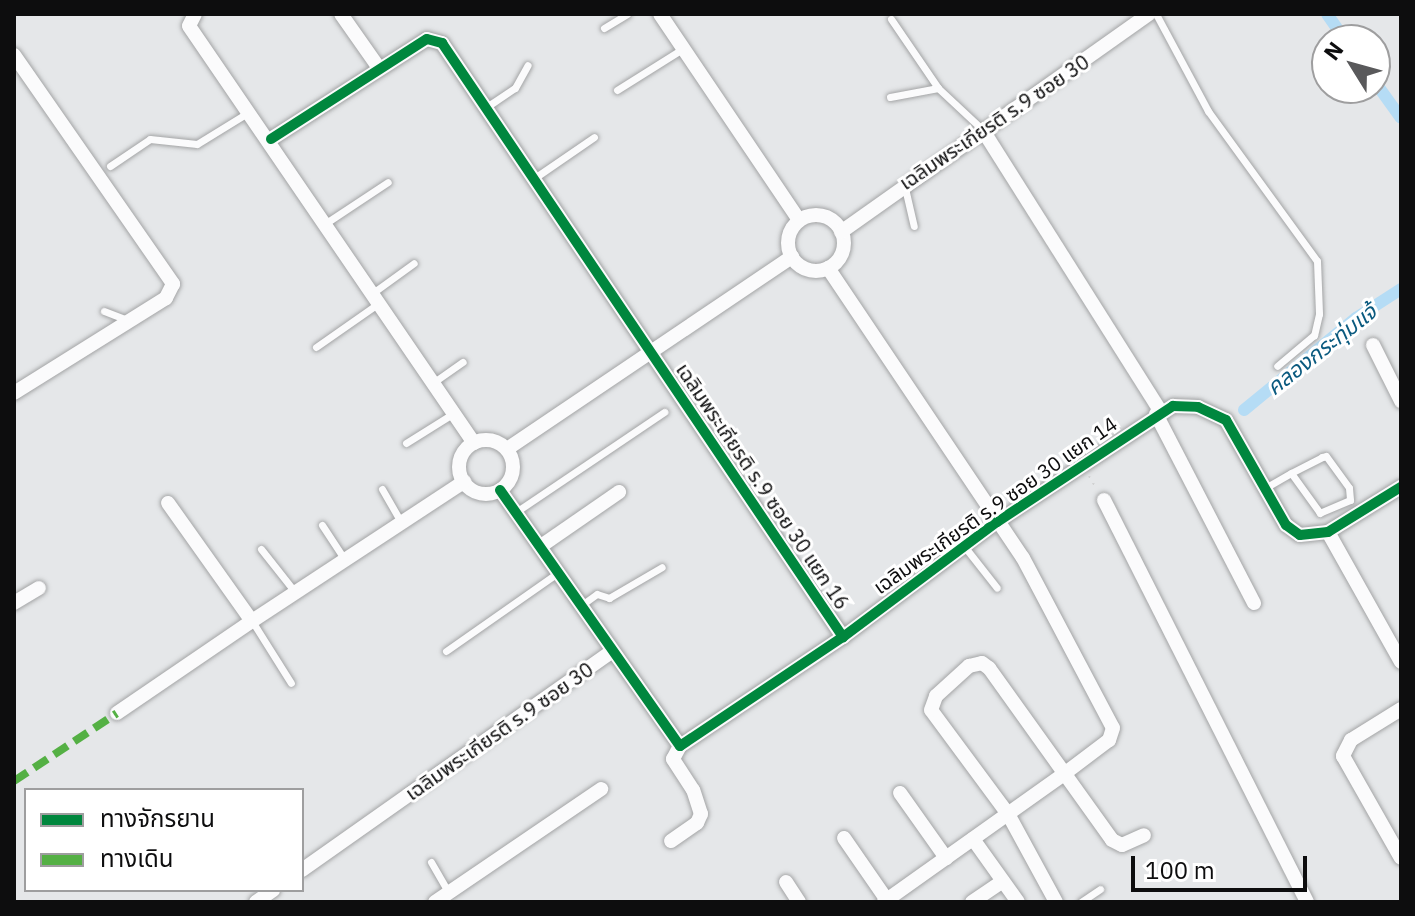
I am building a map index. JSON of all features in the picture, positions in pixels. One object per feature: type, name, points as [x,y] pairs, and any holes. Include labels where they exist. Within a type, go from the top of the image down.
[{"type":"street","points":[[195,14],[189,26],[271,139],[474,443]]},
{"type":"street","points":[[271,139],[379,68],[341,14]]},
{"type":"street","points":[[660,14],[686,47],[799,220]]},
{"type":"street","name":"เฉลิมพระเกียรติ ร.9 ซอย 30","points":[[841,232],[904,182],[984,132],[1149,14]]},
{"type":"street","name":"เฉลิมพระเกียรติ ร.9 ซอย 30 แยก 16","points":[[379,68],[435,39],[485,108],[843,637]]},
{"type":"street","points":[[14,55],[173,284],[166,298],[14,393]]},
{"type":"street","points":[[984,132],[1158,413],[1254,603]]},
{"type":"street","points":[[825,217],[841,232],[841,255],[828,268],[803,268],[792,257],[789,234],[799,220],[825,217]]},
{"type":"street","points":[[507,449],[652,355],[792,257]]},
{"type":"street","points":[[828,268],[1041,587],[1113,728],[1109,740],[886,901],[844,838]]},
{"type":"street","points":[[1373,345],[1401,401]]},
{"type":"street","points":[[1158,413],[1183,404],[1226,420],[1293,532],[1309,537],[1328,532],[1401,487]]},
{"type":"street","name":"เฉลิมพระเกียรติ ร.9 ซอย 30 แยก 14","points":[[680,746],[843,637],[964,545],[1158,413]]},
{"type":"street","points":[[491,440],[507,449],[513,471],[500,490],[480,493],[464,482],[459,465],[474,443],[491,440]]},
{"type":"street","points":[[117,713],[464,482]]},
{"type":"street","name":"เฉลิมพระเกียรติ ร.9 ซอย 30","points":[[304,869],[613,651],[583,604],[500,490]]},
{"type":"street","points":[[541,546],[619,492]]},
{"type":"street","points":[[1104,500],[1307,902]]},
{"type":"street","points":[[168,503],[252,621]]},
{"type":"street","points":[[1328,532],[1401,662]]},
{"type":"street","points":[[14,603],[39,588]]},
{"type":"street","points":[[613,651],[680,746],[673,759],[693,790],[701,814],[697,823],[671,841]]},
{"type":"street","points":[[1056,902],[1008,814],[931,710],[936,696],[969,666],[982,663],[989,668],[1112,840],[1122,845],[1144,835]]},
{"type":"street","points":[[1401,709],[1351,740],[1343,756],[1401,858]]},
{"type":"street","points":[[435,902],[601,789]]},
{"type":"street","points":[[900,793],[946,858]]},
{"type":"street","points":[[973,839],[1018,902]]},
{"type":"street","points":[[972,902],[1003,881]]},
{"type":"street","points":[[786,882],[799,902]]},
{"type":"lane","points":[[604,28],[627,14]]},
{"type":"lane","points":[[1156,14],[1208,111],[1317,261],[1319,314],[1314,335],[1277,366]]},
{"type":"lane","points":[[891,19],[938,88],[984,132]]},
{"type":"lane","points":[[617,90],[686,47]]},
{"type":"lane","points":[[485,108],[515,88],[528,65]]},
{"type":"lane","points":[[890,97],[938,88]]},
{"type":"lane","points":[[110,166],[150,139],[197,144],[251,111]]},
{"type":"lane","points":[[533,179],[594,137]]},
{"type":"lane","points":[[326,223],[388,182]]},
{"type":"lane","points":[[904,182],[914,226]]},
{"type":"lane","points":[[316,347],[414,263]]},
{"type":"lane","points":[[104,311],[129,321]]},
{"type":"lane","points":[[434,382],[463,362]]},
{"type":"lane","points":[[516,512],[664,412]]},
{"type":"lane","points":[[406,443],[454,413]]},
{"type":"lane","points":[[1265,488],[1291,473],[1330,456],[1350,500],[1320,513],[1291,473]]},
{"type":"lane","points":[[382,489],[402,523]]},
{"type":"lane","points":[[322,525],[345,560]]},
{"type":"lane","points":[[964,545],[997,588]]},
{"type":"lane","points":[[261,549],[295,592]]},
{"type":"lane","points":[[583,604],[597,594],[609,598],[662,567]]},
{"type":"lane","points":[[446,651],[559,572]]},
{"type":"lane","points":[[252,621],[291,683]]},
{"type":"lane","points":[[431,862],[449,893]]},
{"type":"lane","points":[[1081,902],[1100,889]]},
{"type":"path","points":[[1082,465],[1104,500]]},
{"type":"waterway","points":[[1327,14],[1334,24]]},
{"type":"waterway","points":[[1391,104],[1401,118]]},
{"type":"waterway","name":"คลองกระทุ่มแจ้","points":[[1244,410],[1356,318],[1401,289]]},
{"type":"marked path","points":[[14,781],[117,713]]},
{"type":"cycle path","points":[[271,139],[427,39],[442,43],[843,637]]},
{"type":"cycle path","points":[[500,490],[680,746],[843,637],[997,522],[1173,406],[1198,407],[1226,420],[1286,525],[1300,535],[1328,532],[1401,487]]}]
